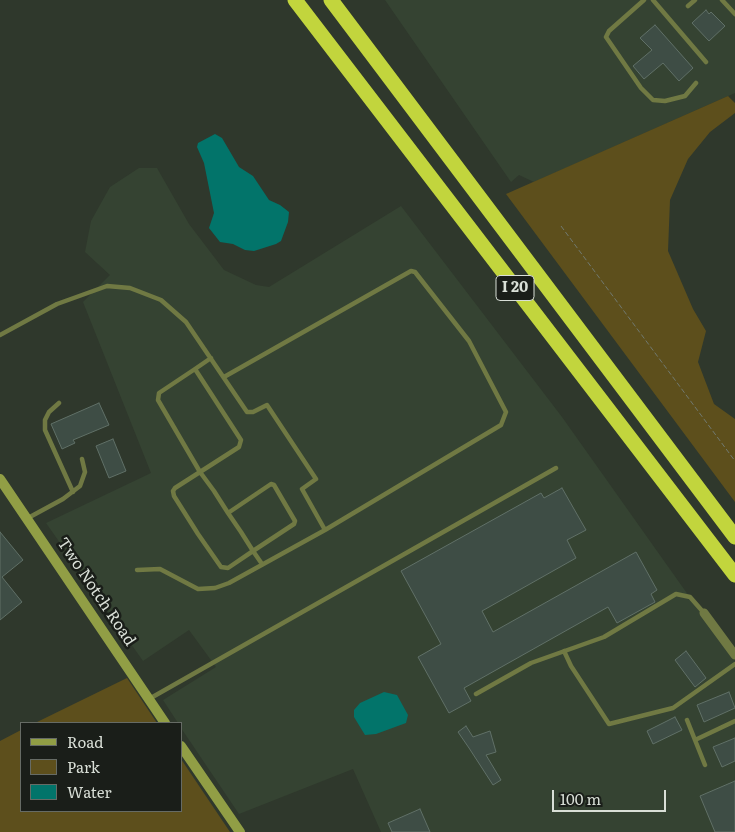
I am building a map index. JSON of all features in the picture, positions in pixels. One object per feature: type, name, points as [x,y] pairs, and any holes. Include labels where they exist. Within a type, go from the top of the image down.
[{"type":"highway","name":"I 20","points":[[295,0],[735,575]]},
{"type":"highway","name":"I 20","points":[[331,0],[735,537]]},
{"type":"street","name":"Two Notch Road","points":[[0,479],[164,722]]},
{"type":"street","points":[[704,613],[735,655]]},
{"type":"street","points":[[182,747],[240,832]]},
{"type":"lane","points":[[644,0],[609,31],[606,37],[641,88],[652,100],[665,101],[685,96],[696,83]]},
{"type":"lane","points":[[653,0],[706,62]]},
{"type":"lane","points":[[688,6],[695,0]]},
{"type":"lane","points":[[722,0],[735,14]]},
{"type":"lane","points":[[137,570],[160,569],[198,589],[215,588],[325,530],[496,431],[505,419],[506,412],[469,340],[415,272],[408,272],[224,377]]},
{"type":"lane","points":[[0,335],[57,304],[107,286],[130,288],[160,300],[186,322],[246,412],[253,412],[267,405],[316,479],[304,486],[303,492],[325,530]]},
{"type":"lane","points":[[211,358],[157,396],[200,472],[262,564]]},
{"type":"lane","points":[[195,369],[241,440],[239,447],[175,488],[173,493],[198,534],[220,567],[228,568],[295,521],[274,485],[267,485],[228,513]]},
{"type":"lane","points":[[59,403],[49,412],[45,420],[45,430],[73,492]]},
{"type":"lane","points":[[28,518],[64,500],[80,486],[85,472],[82,459]]},
{"type":"lane","points":[[149,699],[556,468]]},
{"type":"lane","points":[[476,694],[530,663],[604,637],[676,594],[690,597],[704,613]]},
{"type":"lane","points":[[564,651],[571,666],[609,724],[673,708],[735,664]]},
{"type":"lane","points":[[687,720],[705,765]]},
{"type":"lane","points":[[695,740],[735,721]]},
{"type":"path","points":[[561,226],[735,461]]},
{"type":"shaded area","points":[[385,0],[735,0],[735,93],[534,182],[519,175],[511,182]]},
{"type":"shaded area","points":[[139,168],[157,168],[189,224],[224,270],[256,285],[269,287],[401,206],[562,417],[735,661],[735,832],[381,832],[353,769],[239,814],[182,729],[182,722],[177,722],[163,700],[216,667],[189,630],[143,661],[46,523],[151,473],[83,302],[110,275],[85,252],[91,221],[110,187]]},
{"type":"green space","points":[[728,96],[735,103],[735,113],[710,132],[688,159],[670,200],[668,251],[693,309],[706,331],[698,362],[714,404],[735,419],[735,502],[506,194]]},
{"type":"green space","points":[[127,678],[156,722],[37,722]]},
{"type":"green space","points":[[20,731],[20,812],[182,812],[182,760],[230,832],[0,832],[0,741]]},
{"type":"water","points":[[215,134],[222,138],[239,167],[253,176],[269,200],[289,212],[288,222],[281,241],[276,244],[254,251],[245,250],[233,244],[220,242],[209,228],[214,213],[204,163],[197,147],[198,143]]},
{"type":"water","points":[[384,692],[397,695],[408,715],[406,723],[376,734],[365,735],[354,717],[354,710],[360,703]]},
{"type":"building","points":[[706,10],[709,14],[711,12],[725,26],[709,41],[692,23]]},
{"type":"building","points":[[655,25],[693,68],[679,81],[663,63],[644,79],[633,66],[652,50],[640,38]]},
{"type":"building","points":[[99,403],[109,425],[73,440],[75,443],[62,449],[51,424]]},
{"type":"building","points":[[113,439],[126,471],[109,478],[96,446]]},
{"type":"building","points":[[562,488],[586,530],[567,540],[576,558],[482,611],[493,632],[636,552],[657,590],[651,594],[655,602],[617,623],[608,607],[464,688],[471,701],[449,713],[418,657],[441,644],[401,571],[541,493],[544,498]]},
{"type":"building","points":[[0,532],[23,560],[2,577],[22,602],[0,620]]},
{"type":"building","points":[[686,651],[706,678],[695,687],[675,660]]},
{"type":"building","points":[[729,692],[735,708],[704,722],[697,705]]},
{"type":"building","points":[[675,717],[682,730],[653,744],[647,731]]},
{"type":"building","points":[[466,726],[473,737],[490,731],[496,752],[486,755],[501,780],[493,785],[458,732]]},
{"type":"building","points":[[735,738],[735,761],[722,767],[713,747]]},
{"type":"building","points":[[735,781],[735,832],[715,832],[700,796]]},
{"type":"building","points":[[420,809],[430,832],[392,832],[388,823]]}]
